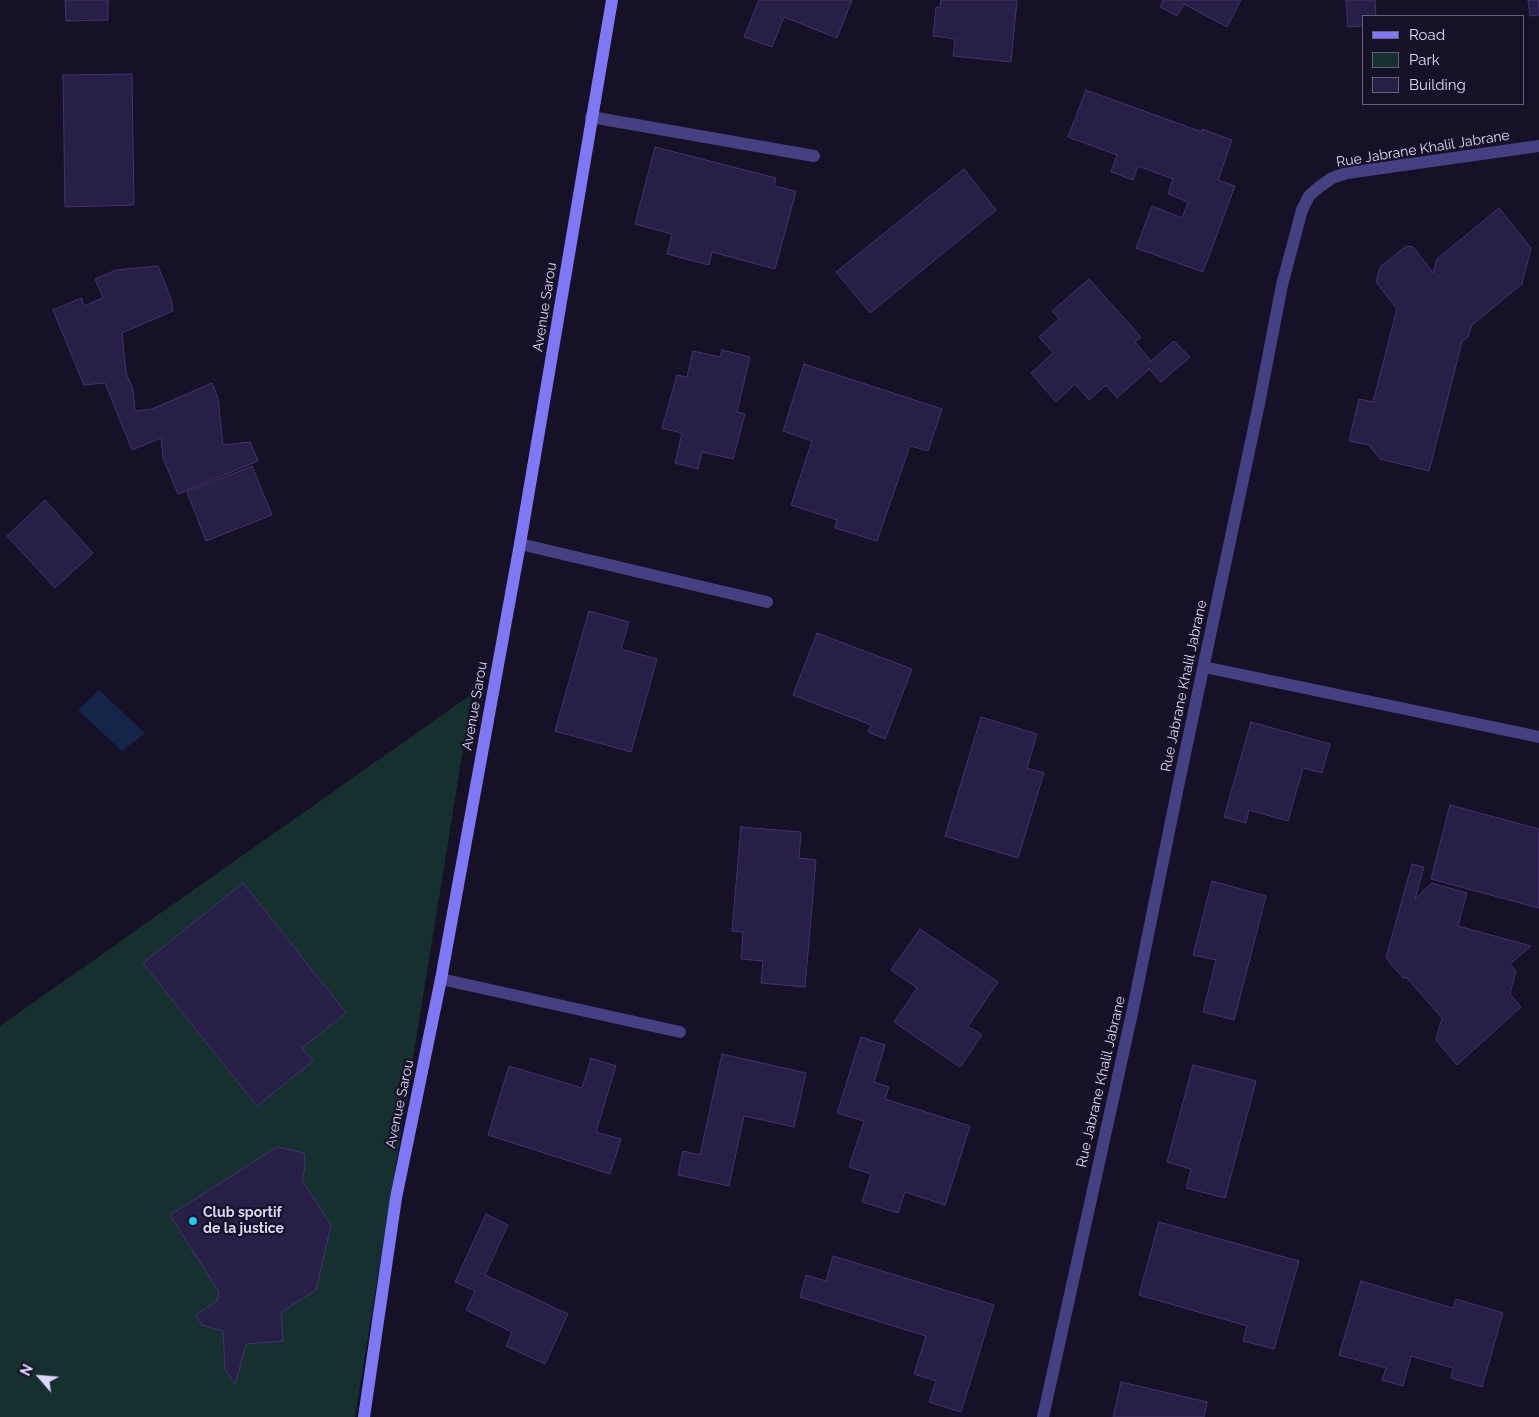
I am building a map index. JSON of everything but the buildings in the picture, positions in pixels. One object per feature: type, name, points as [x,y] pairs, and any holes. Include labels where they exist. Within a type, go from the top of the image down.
[{"type":"street","name":"Avenue Sarou","points":[[368,1416],[396,1198],[441,979],[520,544],[612,0]]},
{"type":"street","points":[[591,117],[814,156]]},
{"type":"street","name":"Rue Jabrane Khalil Jabrane","points":[[1043,1417],[1134,1004],[1259,404],[1282,284],[1296,226],[1309,196],[1332,178],[1347,173],[1539,146]]},
{"type":"street","points":[[520,544],[766,602]]},
{"type":"street","points":[[1204,666],[1539,737]]},
{"type":"street","points":[[441,979],[680,1032]]},
{"type":"green space","name":"Club sportif de la justice","points":[[472,694],[355,1417],[0,1417],[0,1026]]},
{"type":"water","points":[[99,690],[145,733],[122,751],[78,710]]},
{"type":"place","name":"Club sportif de la justice","points":[[193,1221]]}]
